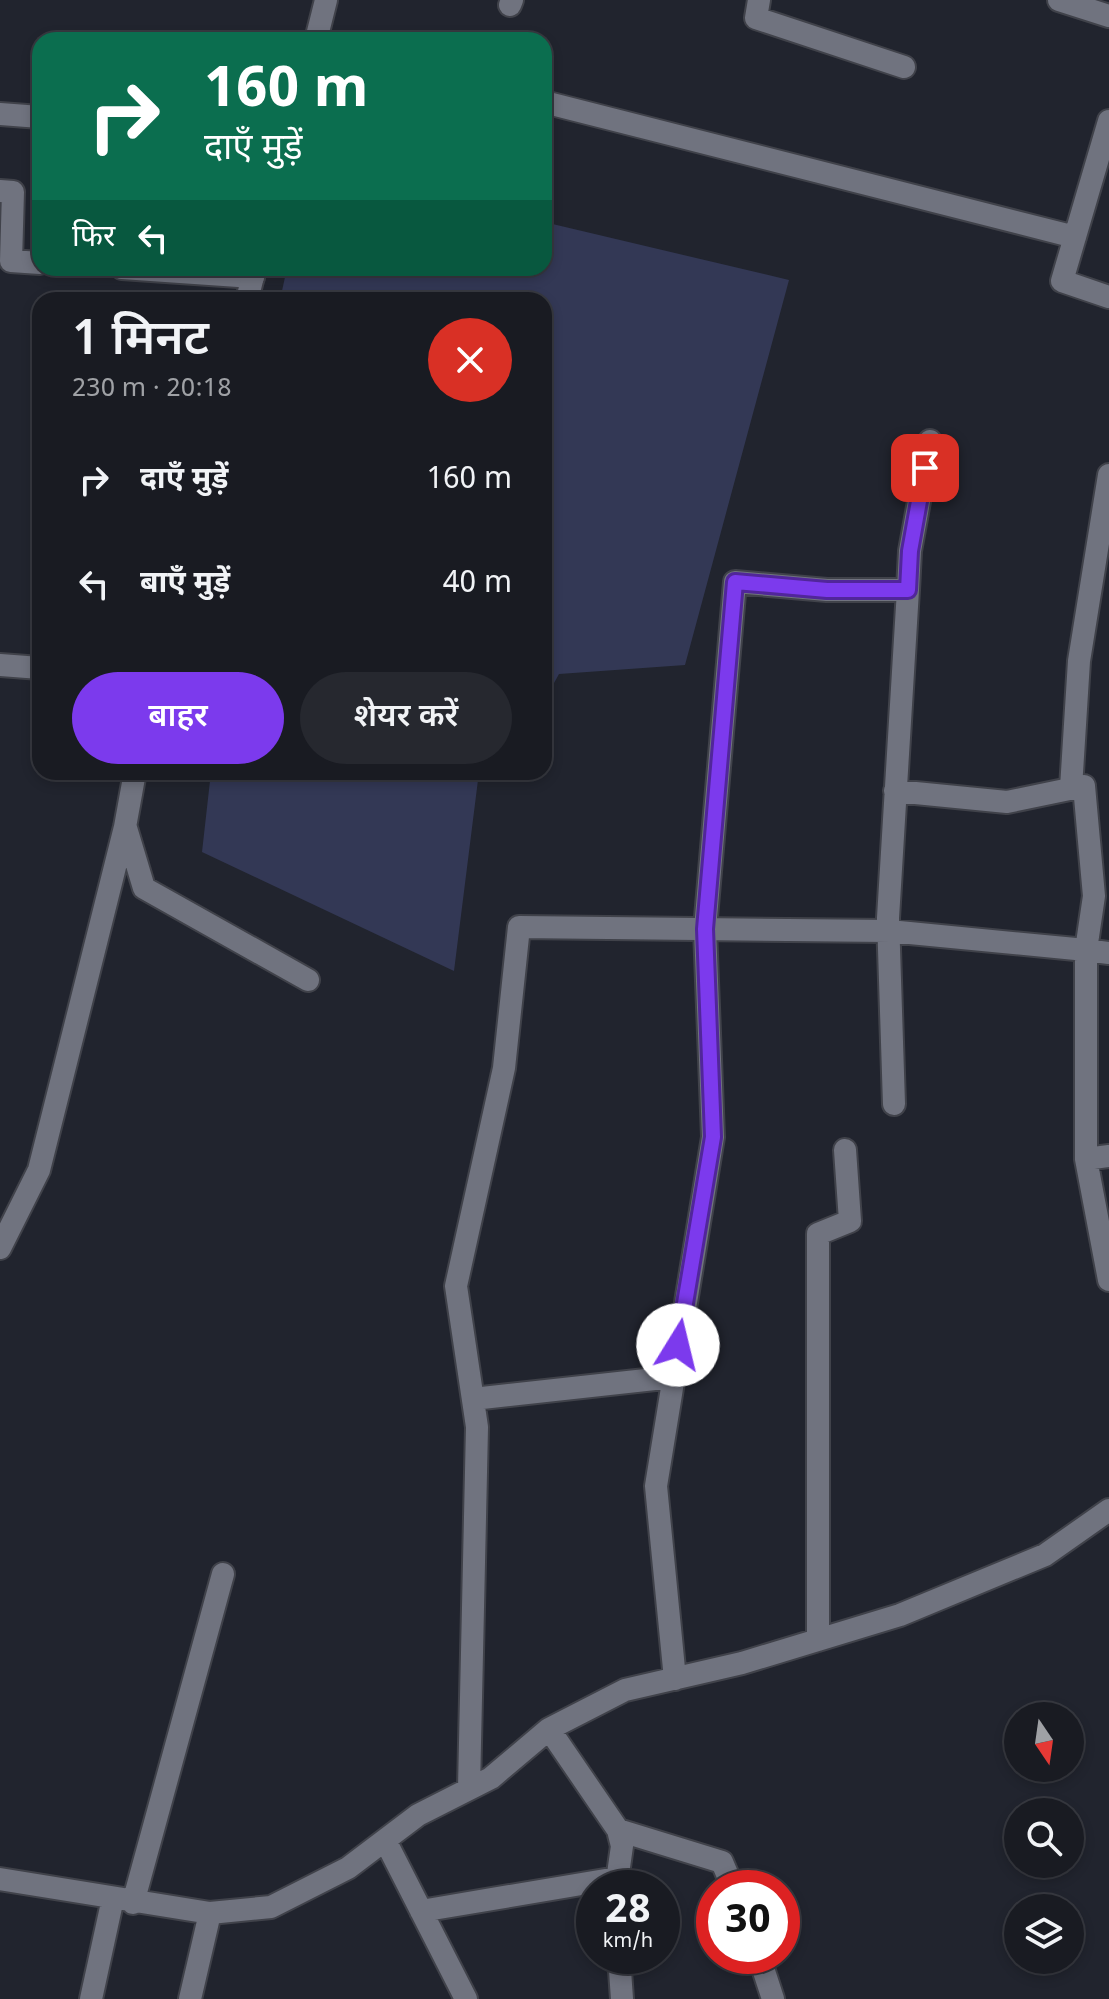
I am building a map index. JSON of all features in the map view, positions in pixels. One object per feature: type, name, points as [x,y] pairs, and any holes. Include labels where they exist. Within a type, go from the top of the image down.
[{"type":"street","points":[[759,0],[756,18],[904,67]]},
{"type":"street","points":[[1059,0],[1109,16]]},
{"type":"street","points":[[317,32],[322,1]]},
{"type":"street","points":[[552,104],[1075,237]]},
{"type":"street","points":[[0,114],[32,116]]},
{"type":"street","points":[[1109,121],[1062,281],[1109,297]]},
{"type":"street","points":[[0,191],[13,192],[11,261],[32,262]]},
{"type":"street","points":[[894,1104],[889,931],[895,791],[910,551],[930,441]]},
{"type":"street","points":[[1071,788],[1079,661],[1109,475]]},
{"type":"street","points":[[675,1679],[656,1486],[713,1137],[705,929],[735,582],[827,590],[908,590]]},
{"type":"street","points":[[0,665],[32,667]]},
{"type":"street","points":[[0,1248],[39,1170],[125,827],[134,780]]},
{"type":"street","points":[[895,791],[1007,802],[1084,786],[1094,896],[1086,950],[1086,1159],[1109,1280]]},
{"type":"street","points":[[125,827],[144,888],[308,980]]},
{"type":"street","points":[[469,1788],[477,1427],[456,1286],[504,1068],[519,927],[889,931],[1109,953]]},
{"type":"street","points":[[818,1640],[818,1234],[850,1221],[845,1150]]},
{"type":"street","points":[[1086,1159],[1109,1156]]},
{"type":"street","points":[[473,1399],[673,1377]]},
{"type":"street","points":[[0,1879],[78,1889],[123,1900],[210,1913],[271,1907],[348,1868],[418,1815],[491,1778],[549,1729],[625,1690],[818,1640],[900,1615],[1045,1555],[1109,1510]]},
{"type":"street","points":[[91,1999],[223,1574]]},
{"type":"street","points":[[549,1729],[618,1830],[622,1846],[619,1870]]},
{"type":"street","points":[[618,1830],[722,1862],[725,1870]]},
{"type":"street","points":[[385,1840],[466,1999]]},
{"type":"street","points":[[421,1911],[576,1889]]},
{"type":"street","points":[[190,1999],[210,1913]]},
{"type":"street","points":[[620,1974],[622,1999]]},
{"type":"street","points":[[765,1974],[773,1999]]},
{"type":"shaded area","points":[[552,224],[789,280],[685,665],[559,674],[552,687],[552,292],[282,292],[285,276],[552,276]]},
{"type":"shaded area","points":[[210,780],[478,780],[454,971],[202,852]]},
{"type":"route","points":[[678,1345],[713,1137],[705,929],[735,582],[827,590],[908,590],[910,551],[925,468]]}]
